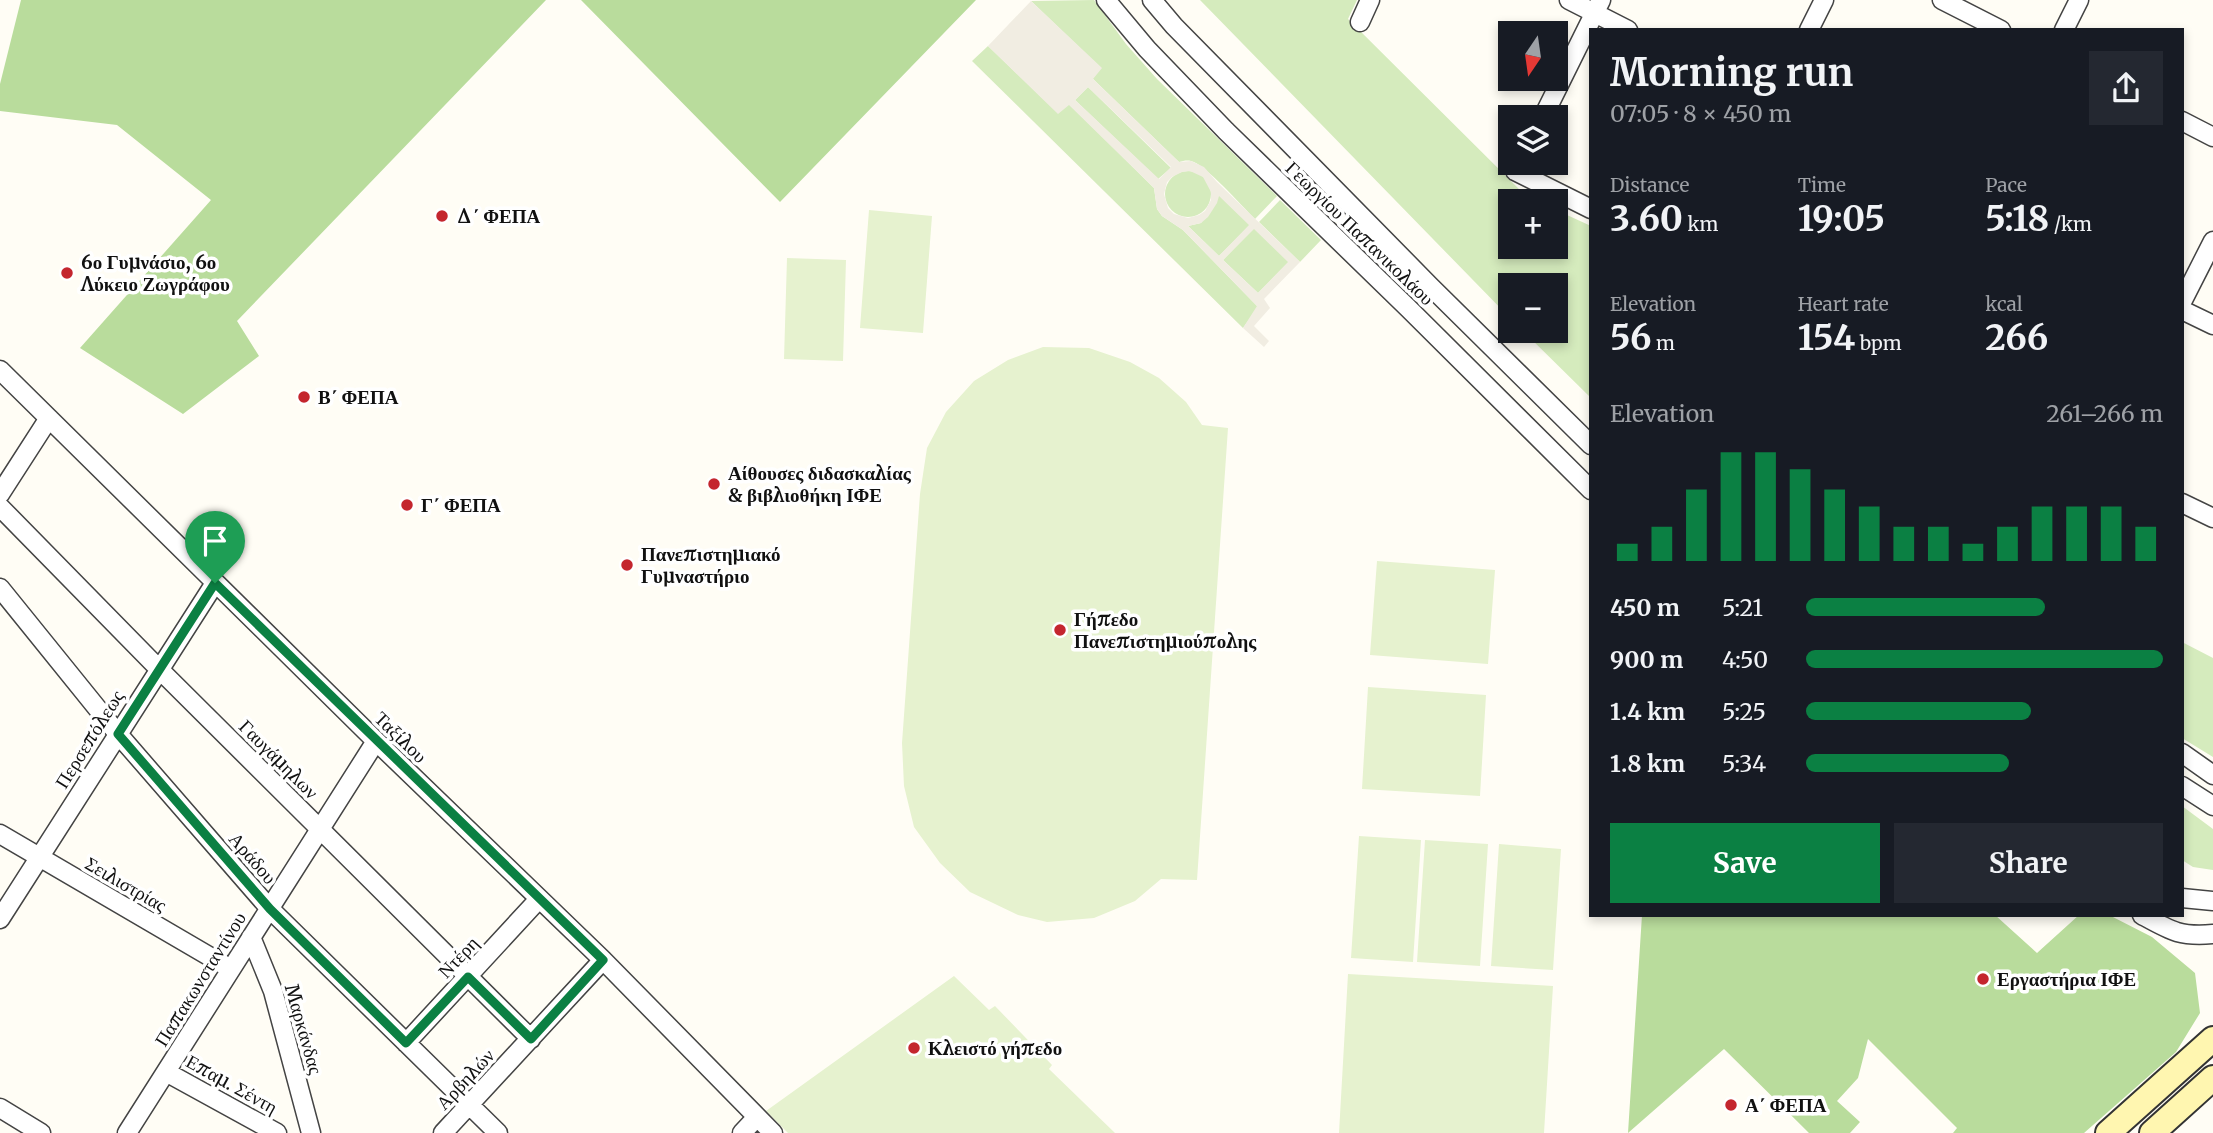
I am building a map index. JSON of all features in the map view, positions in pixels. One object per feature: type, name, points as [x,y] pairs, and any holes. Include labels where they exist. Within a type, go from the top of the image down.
[{"type":"main road","points":[[2108,1133],[2213,1039]]},
{"type":"main road","points":[[2152,1133],[2213,1079]]},
{"type":"street","name":"Γεωργίου Παπανικολάου","points":[[1107,0],[1147,49],[1226,131],[1589,488]]},
{"type":"street","name":"Γεωργίου Παπανικολάου","points":[[1152,0],[1174,26],[1430,286],[1589,443]]},
{"type":"street","points":[[1360,22],[1370,0]]},
{"type":"street","points":[[1569,0],[1598,7],[1625,28]]},
{"type":"street","points":[[1811,28],[1824,0]]},
{"type":"street","points":[[1941,0],[1997,28]]},
{"type":"street","points":[[2065,28],[2079,0]]},
{"type":"street","points":[[1548,105],[1598,7]]},
{"type":"street","points":[[2184,122],[2213,137]]},
{"type":"street","points":[[1532,175],[1589,208]]},
{"type":"street","points":[[2184,298],[2213,241]]},
{"type":"street","points":[[2184,311],[2213,325]]},
{"type":"street","name":"Ταξίλου","points":[[0,370],[376,741],[603,960],[773,1133]]},
{"type":"street","points":[[0,494],[49,418]]},
{"type":"street","points":[[2184,504],[2213,518]]},
{"type":"street","name":"Γαυγάμηλων","points":[[0,508],[531,1039]]},
{"type":"street","name":"Περσεπόλεως","points":[[0,919],[215,583]]},
{"type":"street","name":"Αράδου","points":[[0,588],[118,734],[270,909],[498,1133]]},
{"type":"street","name":"Παπακωνσταντίνου","points":[[127,1133],[376,741]]},
{"type":"street","points":[[2184,754],[2213,775]]},
{"type":"street","points":[[2184,787],[2213,806]]},
{"type":"street","name":"Σειλιστρίας","points":[[0,834],[231,969]]},
{"type":"street","points":[[2184,898],[2213,901]]},
{"type":"street","name":"Ντέρη","points":[[406,1043],[539,899]]},
{"type":"street","points":[[2145,917],[2171,932],[2189,936],[2213,934]]},
{"type":"street","name":"Μαρκάνδας","points":[[251,937],[273,991],[311,1133]]},
{"type":"street","name":"Αρβηλών","points":[[443,1133],[603,960]]},
{"type":"street","name":"Επαμ. Σέντη","points":[[166,1072],[277,1133]]},
{"type":"street","points":[[0,1108],[41,1133]]},
{"type":"street","points":[[742,1133],[757,1117]]},
{"type":"green space","points":[[21,0],[546,0],[237,321],[259,356],[183,414],[80,348],[211,200],[117,125],[0,111],[0,84]]},
{"type":"green space","points":[[581,0],[976,0],[780,202]]},
{"type":"green space","points":[[1094,0],[1126,44],[1157,79],[1277,196],[1255,219],[1197,164],[1191,161],[1179,162],[1092,78],[1101,68],[1031,1]]},
{"type":"green space","points":[[1200,0],[1357,0],[1348,19],[1498,168],[1498,175],[1505,175],[1519,189],[1498,189],[1498,259],[1568,259],[1568,215],[1589,225],[1589,396],[1535,343],[1568,343],[1568,273],[1498,273],[1498,306]]},
{"type":"green space","points":[[988,46],[1058,113],[1069,104],[1154,188],[1157,209],[1162,216],[1183,230],[1258,307],[1243,328],[972,61]]},
{"type":"green space","points":[[1088,87],[1171,168],[1158,179],[1075,100]]},
{"type":"green space","points":[[1188,171],[1205,177],[1211,194],[1205,211],[1188,217],[1171,211],[1165,194],[1171,177]]},
{"type":"green space","points":[[1219,195],[1250,225],[1219,256],[1188,226],[1201,223]]},
{"type":"green space","points":[[1280,200],[1321,240],[1300,262],[1259,222]]},
{"type":"green space","points":[[869,210],[932,216],[923,333],[860,328]]},
{"type":"green space","points":[[1254,228],[1289,262],[1258,293],[1223,260]]},
{"type":"green space","points":[[787,258],[846,260],[843,361],[784,359]]},
{"type":"green space","points":[[1043,347],[1089,348],[1130,362],[1159,378],[1186,402],[1202,425],[1228,428],[1197,880],[1161,879],[1135,901],[1094,918],[1047,922],[1018,915],[970,892],[940,863],[914,827],[904,786],[902,743],[920,494],[927,448],[946,412],[974,381],[1008,360]]},
{"type":"green space","points":[[1377,561],[1495,570],[1488,664],[1370,655]]},
{"type":"green space","points":[[2184,643],[2213,658],[2213,757],[2184,739]]},
{"type":"green space","points":[[1368,687],[1486,695],[1480,796],[1362,789]]},
{"type":"green space","points":[[2184,807],[2213,829],[2213,870],[2193,867],[2184,861]]},
{"type":"green space","points":[[1359,836],[1421,840],[1413,962],[1351,958]]},
{"type":"green space","points":[[1425,840],[1488,844],[1480,966],[1417,962]]},
{"type":"green space","points":[[1499,844],[1561,849],[1553,970],[1491,966]]},
{"type":"green space","points":[[1642,917],[1997,917],[2037,953],[2077,917],[2113,917],[2152,937],[2195,973],[2200,1013],[2176,1052],[2084,1133],[1953,1133],[1957,1128],[1868,1039],[1858,1078],[1837,1101],[1860,1122],[1850,1133],[1809,1133],[1724,1049],[1628,1133]]},
{"type":"green space","points":[[1348,974],[1553,986],[1544,1133],[1339,1133]]},
{"type":"green space","points":[[954,976],[989,1010],[995,1006],[1052,1065],[1049,1069],[1115,1133],[788,1133],[766,1111]]},
{"type":"shaded area","points":[[1031,1],[1102,68],[1093,79],[1179,162],[1191,161],[1204,167],[1300,262],[1264,299],[1270,308],[1254,326],[1269,341],[1264,347],[1243,328],[1257,306],[1183,230],[1162,216],[1157,209],[1154,188],[1069,105],[1058,114],[988,46]],"holes":[[[1088,87],[1171,167],[1159,179],[1075,100]],[[1190,171],[1203,177],[1211,192],[1211,200],[1205,211],[1188,218],[1174,214],[1168,208],[1164,194],[1167,182],[1182,172]],[[1219,196],[1249,225],[1219,256],[1188,226],[1201,223],[1217,203]],[[1254,229],[1288,262],[1258,293],[1223,260]]]},
{"type":"place","name":"Δ΄ ΦΕΠΑ","points":[[442,216]]},
{"type":"place","name":"6ο Γυμνάσιο, 6ο Λύκειο Ζωγράφου","points":[[67,273]]},
{"type":"place","name":"Β΄ ΦΕΠΑ","points":[[304,397]]},
{"type":"place","name":"Αίθουσες διδασκαλίας & βιβλιοθήκη ΙΦΕ","points":[[714,484]]},
{"type":"place","name":"Γ΄ ΦΕΠΑ","points":[[407,505]]},
{"type":"place","name":"Πανεπιστημιακό Γυμναστήριο","points":[[627,565]]},
{"type":"place","name":"Γήπεδο Πανεπιστημιούπολης","points":[[1060,630]]},
{"type":"place","name":"Εργαστήρια ΙΦΕ","points":[[1983,979]]},
{"type":"place","name":"Κλειστό γήπεδο","points":[[914,1048]]},
{"type":"place","name":"Α΄ ΦΕΠΑ","points":[[1731,1105]]},
{"type":"route","points":[[215,583],[603,960],[531,1039],[468,977],[406,1043],[270,909],[118,734],[215,583]]}]
